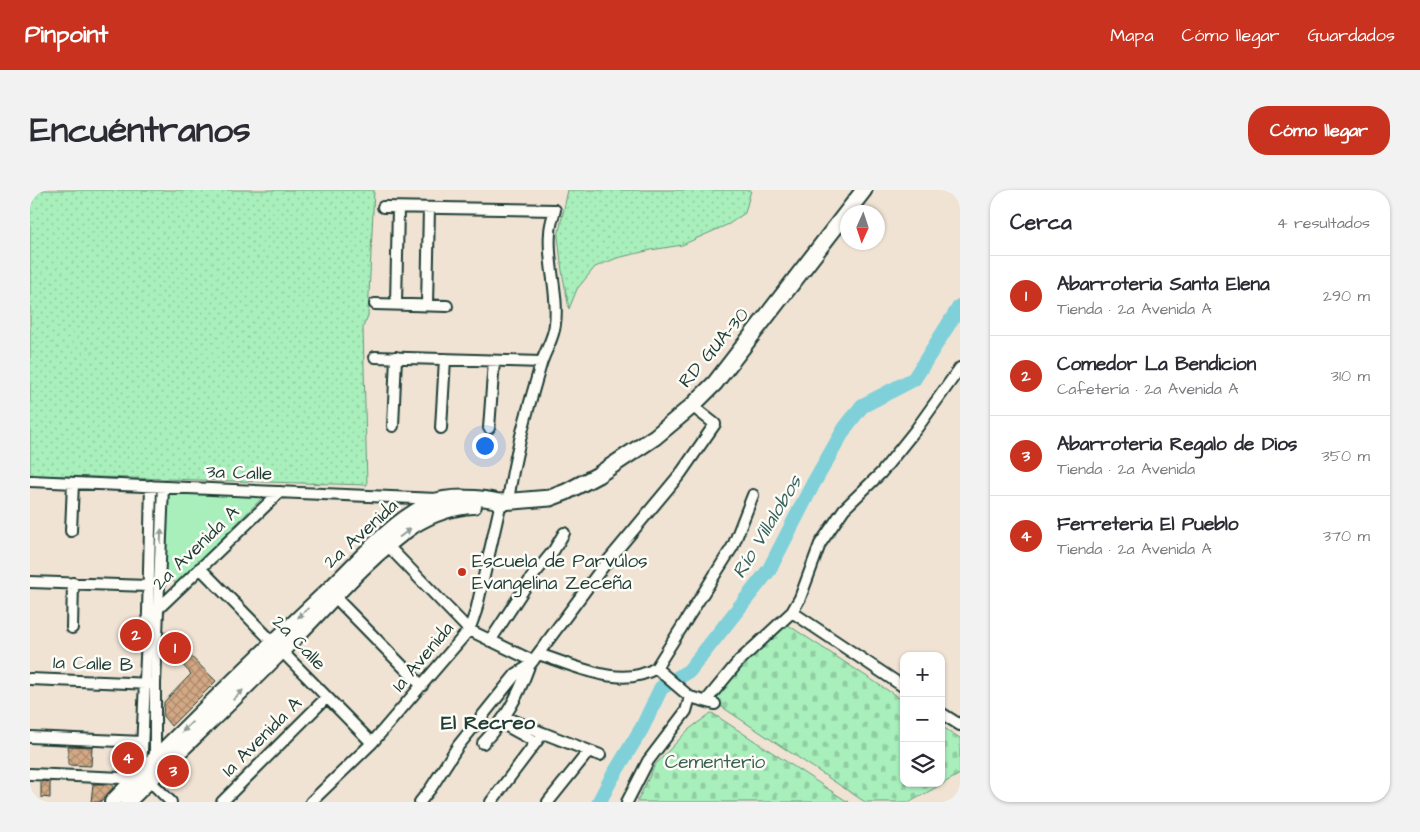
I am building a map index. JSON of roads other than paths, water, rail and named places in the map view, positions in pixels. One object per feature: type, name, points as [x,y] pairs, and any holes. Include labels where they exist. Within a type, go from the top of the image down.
[{"type":"main road","name":"RD GUA-30","points":[[505,502],[550,498],[566,492],[598,474],[655,437],[692,406],[715,383],[864,190]]},
{"type":"street","points":[[383,207],[429,208],[427,305]]},
{"type":"street","points":[[396,304],[398,208]]},
{"type":"street","name":"1a Avenida","points":[[311,802],[372,743],[469,630],[505,502],[541,362],[555,326],[556,306],[550,251],[550,231],[555,210],[429,208]]},
{"type":"street","points":[[375,304],[448,306]]},
{"type":"street","points":[[375,357],[541,362]]},
{"type":"street","points":[[393,426],[396,357]]},
{"type":"street","points":[[442,428],[445,359]]},
{"type":"street","points":[[489,428],[494,361]]},
{"type":"street","points":[[656,668],[688,696],[710,703],[739,661],[792,612],[800,598],[820,544],[844,509],[882,473],[960,368]]},
{"type":"street","points":[[483,742],[503,720],[523,684],[533,661],[602,568],[681,473],[715,424],[692,406]]},
{"type":"street","name":"3a Calle","points":[[30,481],[280,492],[446,504]]},
{"type":"street","points":[[71,531],[73,483]]},
{"type":"street","name":"2a Avenida A","points":[[151,486],[148,586],[150,684],[155,759]]},
{"type":"street","name":"2a Avenida A","points":[[145,776],[142,742],[158,609],[163,487]]},
{"type":"street","name":"2a Avenida A","points":[[158,609],[280,492]]},
{"type":"street","points":[[388,546],[469,630],[533,661],[614,676],[633,677],[646,674],[656,668],[728,554],[738,535],[753,495]]},
{"type":"street","name":"2a Avenida","points":[[331,594],[388,546],[446,504],[471,498],[505,502]]},
{"type":"street","name":"2a Avenida","points":[[112,802],[145,776],[331,594],[381,538],[406,517],[432,502],[446,504]]},
{"type":"street","points":[[490,640],[564,533]]},
{"type":"street","name":"2a Calle","points":[[200,568],[372,743]]},
{"type":"street","points":[[30,582],[148,586]]},
{"type":"street","points":[[72,628],[73,583]]},
{"type":"street","points":[[331,594],[422,686]]},
{"type":"street","points":[[792,612],[900,684]]},
{"type":"street","name":"2a Avenida","points":[[128,802],[155,759],[278,646]]},
{"type":"street","points":[[420,802],[458,746],[494,700],[516,674],[533,661]]},
{"type":"street","name":"1a Calle B","points":[[30,679],[150,684]]},
{"type":"street","points":[[627,802],[648,761],[686,711],[688,696]]},
{"type":"street","name":"1a Avenida A","points":[[222,802],[326,697]]},
{"type":"street","points":[[945,715],[960,725]]},
{"type":"street","points":[[503,720],[600,755]]},
{"type":"street","points":[[503,720],[536,742]]},
{"type":"street","points":[[492,802],[543,734]]},
{"type":"street","points":[[30,737],[142,742]]},
{"type":"street","points":[[548,802],[589,751]]},
{"type":"street","points":[[30,774],[122,778],[145,776],[171,802]]},
{"type":"waterway","name":"Río Villalobos","points":[[599,802],[642,728],[661,688],[689,671],[769,570],[813,484],[845,428],[862,406],[914,379],[960,306]]},
{"type":"place","name":"Escuela de Parvulos Evangelina Zeceña","points":[[462,572]]},
{"type":"place","name":"Comedor La Bendicion","points":[[136,635]]},
{"type":"place","name":"Abarroteria Santa Elena","points":[[175,648]]},
{"type":"place","name":"Ferreteria El Pueblo","points":[[128,758]]},
{"type":"place","name":"Abarroteria Regalo de Dios","points":[[173,771]]},
{"type":"district","name":"El Recreo","points":[[488,723]]},
{"type":"park label","name":"Cementerio","points":[[715,762]]}]
